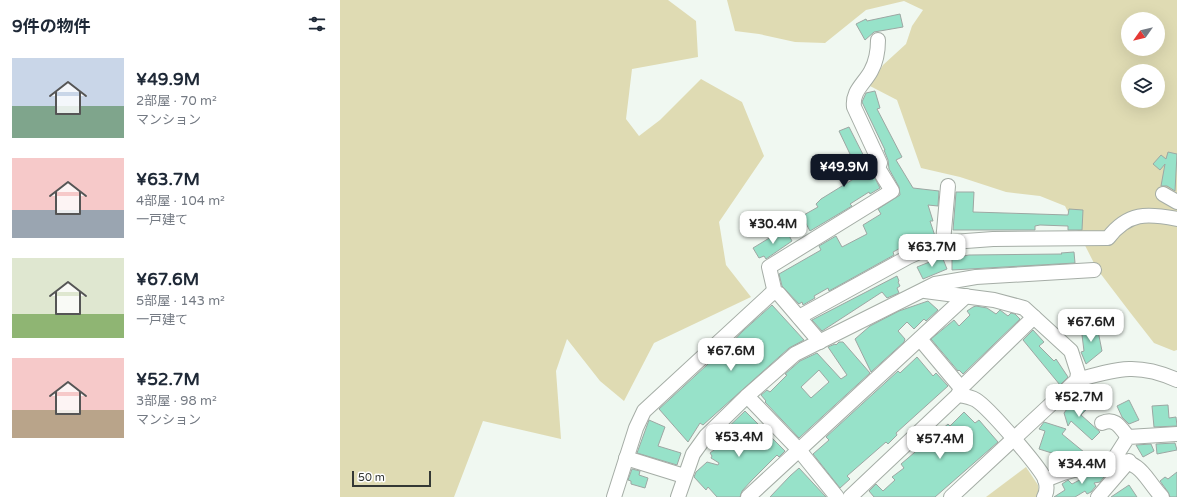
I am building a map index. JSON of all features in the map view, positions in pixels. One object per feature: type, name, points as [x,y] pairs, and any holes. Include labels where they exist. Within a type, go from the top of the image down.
[{"type":"street","points":[[775,293],[768,267],[892,191],[878,168],[880,163],[854,107],[853,100],[855,92],[872,71],[878,50],[878,40]]},
{"type":"street","points":[[943,242],[948,186]]},
{"type":"street","points":[[1163,194],[1177,202]]},
{"type":"street","points":[[799,317],[908,257],[943,242],[993,238],[1108,238],[1127,220],[1141,216],[1157,215],[1177,219]]},
{"type":"street","points":[[678,497],[684,476],[693,454],[706,436],[747,396],[795,354],[935,284],[976,277],[1094,270]]},
{"type":"street","points":[[922,291],[994,300],[1024,308],[1071,351],[1078,373],[1077,380]]},
{"type":"street","points":[[614,497],[636,428],[644,411],[773,292],[779,294],[820,342]]},
{"type":"street","points":[[748,497],[966,296]]},
{"type":"street","points":[[850,497],[960,392],[1034,316]]},
{"type":"street","points":[[920,339],[960,392],[975,399],[986,408],[1013,439],[1045,480],[1046,492],[1044,497]]},
{"type":"street","points":[[951,497],[1077,380],[1108,371],[1127,368],[1151,369],[1177,380]]},
{"type":"street","points":[[747,396],[799,450],[837,497]]},
{"type":"street","points":[[1102,423],[1110,420],[1116,422],[1128,437]]},
{"type":"street","points":[[1128,437],[1177,434]]},
{"type":"street","points":[[1114,459],[1128,437]]},
{"type":"street","points":[[626,458],[684,476]]},
{"type":"street","points":[[1045,480],[1063,473],[1114,459],[1129,461],[1140,470],[1162,497]]},
{"type":"street","points":[[1098,497],[1129,461]]},
{"type":"shaded area","points":[[340,0],[668,0],[696,21],[698,57],[632,69],[626,119],[639,136],[660,120],[701,79],[742,102],[764,156],[719,222],[726,265],[751,297],[654,343],[624,401],[600,381],[567,339],[556,371],[561,439],[483,421],[454,497],[340,497]]},
{"type":"shaded area","points":[[727,0],[1177,0],[1177,350],[1174,351],[1154,343],[1129,311],[1097,269],[1065,206],[1040,196],[1006,192],[960,177],[921,168],[897,100],[870,86],[883,65],[906,44],[912,26],[923,10],[904,1],[866,10],[825,43],[795,42],[759,34],[735,31]]},
{"type":"shaded area","points":[[1026,467],[1038,485],[1040,497],[986,497]]},
{"type":"building","points":[[900,14],[903,27],[874,32],[865,40],[856,24],[866,19],[867,21]]},
{"type":"building","points":[[875,91],[880,108],[877,109],[902,157],[896,160],[913,188],[939,191],[938,206],[928,205],[933,221],[930,221],[935,236],[925,240],[923,236],[893,252],[894,255],[829,291],[828,288],[814,296],[815,298],[803,305],[802,302],[799,304],[782,286],[779,274],[821,250],[819,246],[836,236],[842,247],[867,234],[863,225],[881,214],[878,209],[900,195],[899,187],[889,169],[885,150],[862,102],[866,93]]},
{"type":"building","points":[[849,127],[880,188],[870,194],[869,192],[850,204],[852,206],[810,231],[802,216],[818,207],[816,204],[821,199],[860,175],[839,131]]},
{"type":"building","points":[[1168,152],[1177,154],[1175,191],[1167,186],[1161,186],[1165,164],[1160,170],[1153,164],[1161,155],[1166,159]]},
{"type":"building","points":[[956,192],[974,192],[973,212],[1068,215],[1069,209],[1083,210],[1082,230],[1068,230],[1068,226],[1040,225],[1035,226],[1035,230],[953,230]]},
{"type":"building","points":[[786,230],[792,241],[766,259],[764,256],[759,258],[753,248]]},
{"type":"building","points":[[1074,252],[1075,263],[952,270],[952,258],[969,255],[1062,254],[1061,253]]},
{"type":"building","points":[[937,259],[943,259],[947,269],[923,279],[917,267]]},
{"type":"building","points":[[897,276],[900,286],[897,288],[899,293],[887,298],[882,292],[822,331],[812,320]]},
{"type":"building","points":[[928,301],[938,310],[926,321],[924,319],[914,329],[907,322],[898,331],[905,339],[904,342],[871,372],[855,339],[870,326],[899,311]]},
{"type":"building","points":[[772,305],[804,340],[789,348],[703,425],[700,423],[688,442],[659,409],[720,353],[721,354],[743,331]]},
{"type":"building","points":[[976,306],[987,308],[996,314],[1000,310],[1008,316],[1011,313],[1015,314],[1020,319],[963,374],[959,370],[958,371],[931,339],[954,320],[959,326],[970,315],[967,311]]},
{"type":"building","points":[[1097,326],[1102,351],[1086,364],[1081,352],[1084,351],[1081,327]]},
{"type":"building","points":[[1033,330],[1044,342],[1039,346],[1054,361],[1056,359],[1068,377],[1060,385],[1023,340]]},
{"type":"building","points":[[839,342],[843,342],[870,373],[799,438],[765,402],[766,401],[761,395],[767,390],[770,392],[787,375],[785,374],[800,361],[817,353],[841,379],[847,375],[828,347],[835,344],[836,345]],"holes":[[[819,370],[829,382],[811,398],[801,387]]]},
{"type":"building","points":[[917,357],[933,376],[936,373],[948,386],[896,433],[897,435],[888,444],[886,442],[847,476],[850,479],[840,488],[813,454],[829,440],[826,437],[898,371],[900,373]]},
{"type":"building","points":[[1072,396],[1086,410],[1081,415],[1100,432],[1092,440],[1071,421],[1068,426],[1064,413],[1067,409],[1063,405]]},
{"type":"building","points":[[1129,400],[1139,420],[1129,424],[1122,417],[1117,406]]},
{"type":"building","points":[[1168,405],[1169,418],[1176,417],[1177,426],[1154,427],[1152,406]]},
{"type":"building","points":[[745,411],[785,451],[779,457],[777,455],[752,480],[742,491],[740,497],[717,497],[708,487],[706,490],[694,477],[696,472],[707,462],[718,465],[719,463],[711,458],[712,456],[710,453],[726,441],[720,435]]},
{"type":"building","points":[[964,412],[975,423],[979,420],[998,442],[935,497],[874,497],[869,491],[876,484],[883,491],[895,480],[892,477],[904,468],[901,464],[948,424],[950,426]]},
{"type":"building","points":[[649,420],[665,427],[658,446],[681,453],[677,465],[637,453]]},
{"type":"building","points":[[1044,422],[1066,429],[1062,434],[1090,457],[1080,460],[1075,455],[1068,463],[1062,460],[1058,465],[1051,459],[1055,454],[1039,449],[1045,431],[1039,429]]},
{"type":"building","points":[[1175,443],[1177,450],[1157,454],[1156,444]]},
{"type":"building","points":[[1151,444],[1154,451],[1143,457],[1136,445]]},
{"type":"building","points":[[799,468],[826,497],[770,497],[790,476]]},
{"type":"building","points":[[632,469],[640,471],[639,475],[648,478],[645,488],[631,484],[631,481],[628,480]]},
{"type":"building","points":[[1105,470],[1107,473],[1100,482],[1094,483],[1096,486],[1091,492],[1087,494],[1085,491],[1075,497],[1054,497],[1065,490],[1062,484],[1068,480],[1072,484],[1091,474]]},
{"type":"building","points":[[1177,472],[1177,497],[1170,497],[1160,481],[1165,477],[1168,479]]},
{"type":"building","points":[[1129,485],[1137,497],[1111,497]]}]
